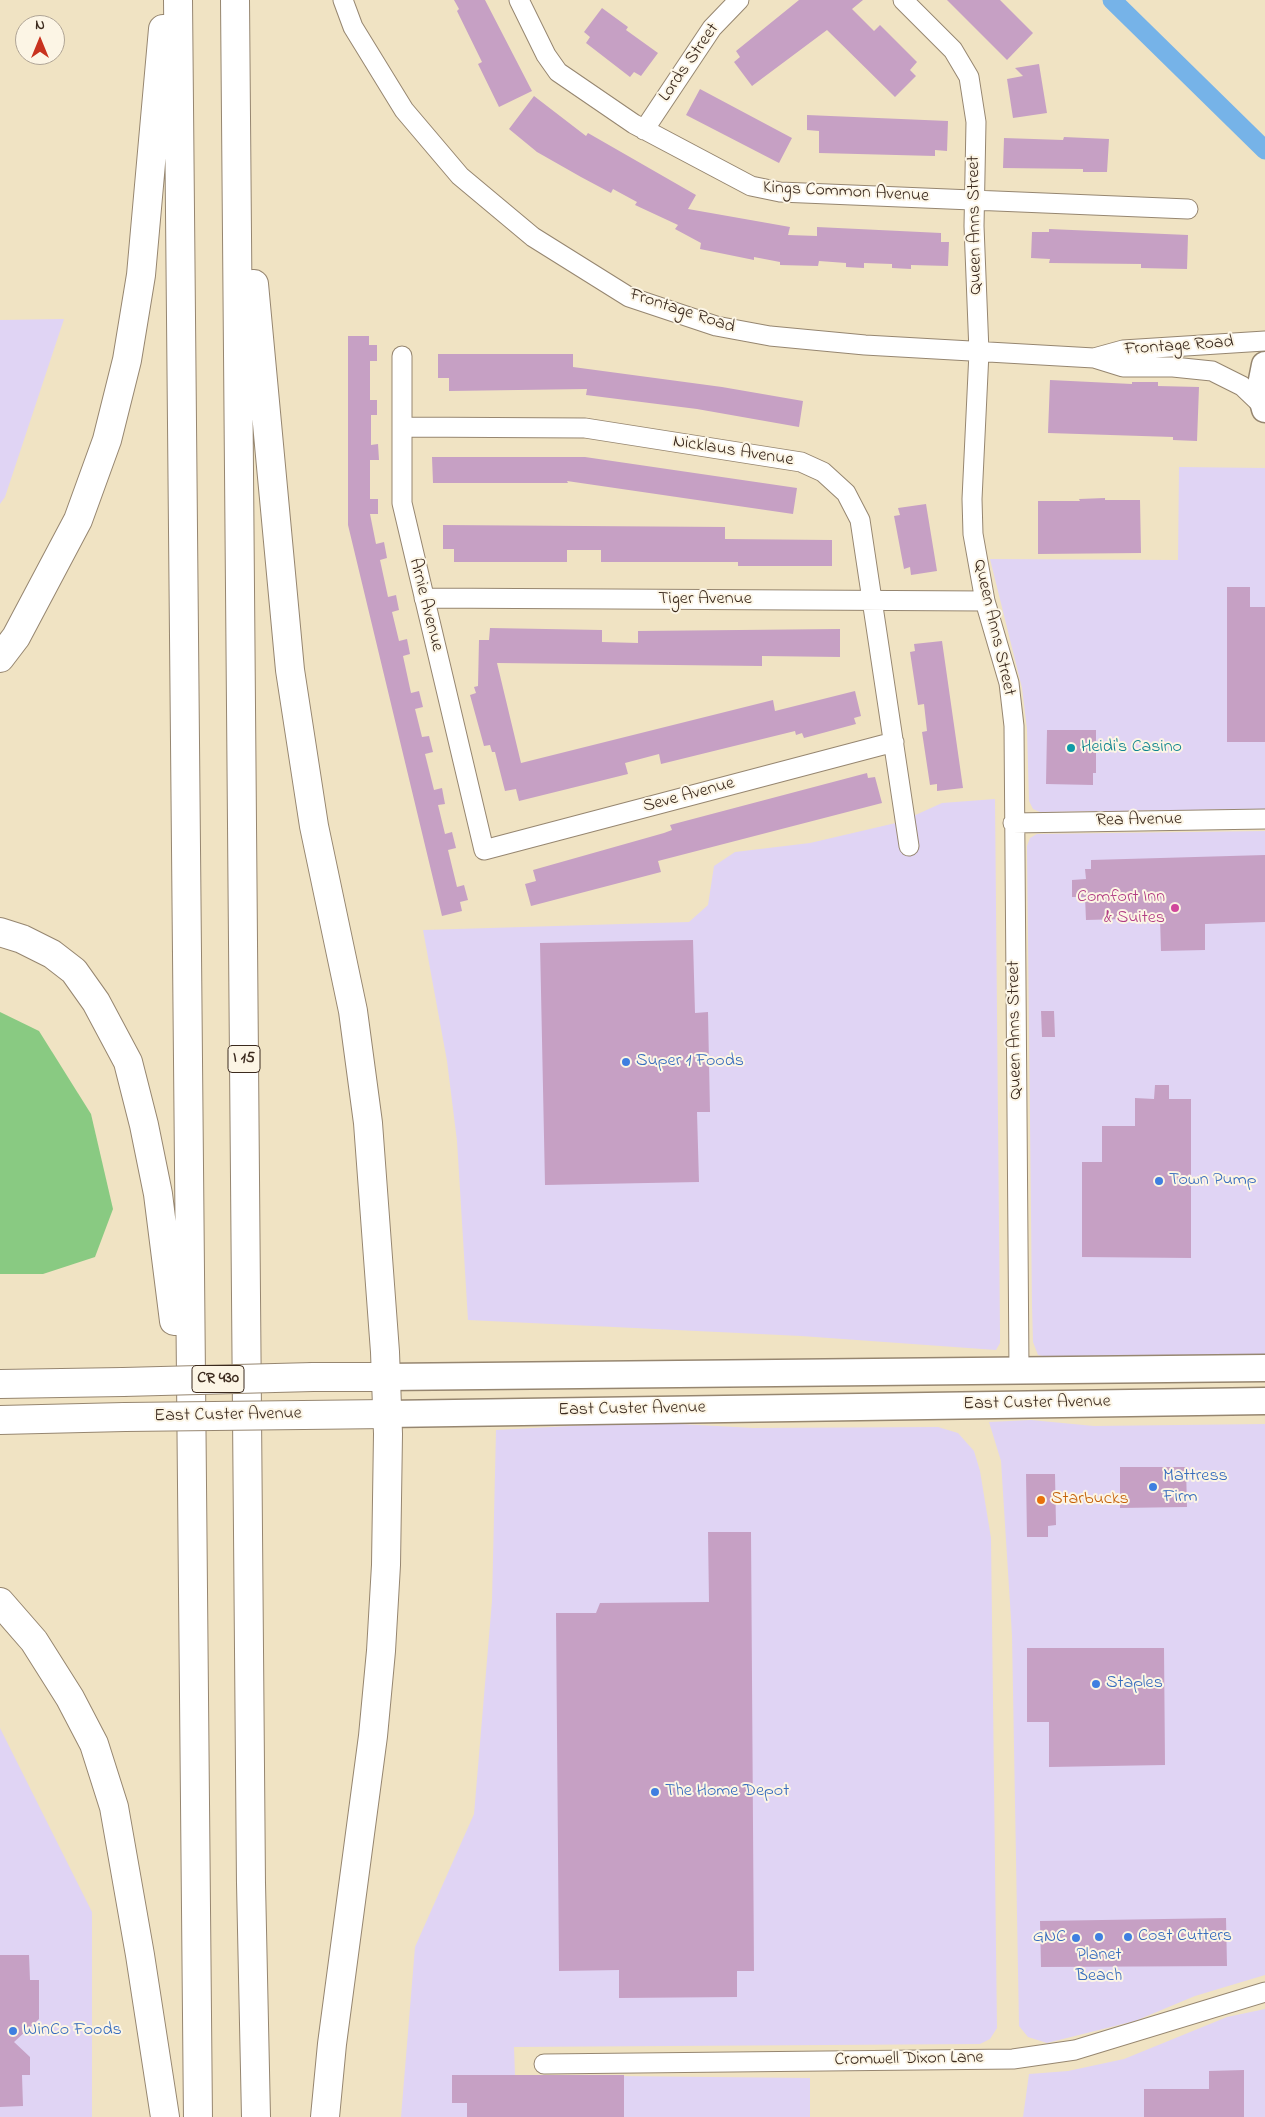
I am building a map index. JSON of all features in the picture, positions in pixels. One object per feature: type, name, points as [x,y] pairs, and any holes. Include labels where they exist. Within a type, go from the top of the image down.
[{"type":"main road","points":[[0,658],[16,637],[78,520],[107,440],[127,360],[141,274],[165,0]]},
{"type":"main road","points":[[178,0],[198,2117]]},
{"type":"main road","name":"I 15","points":[[234,0],[250,1837],[256,2117]]},
{"type":"main road","points":[[235,47],[275,523],[290,670],[314,826],[353,1011],[368,1122],[380,1273],[388,1414],[386,1565],[381,1651],[373,1736],[332,2044],[326,2117]]},
{"type":"main road","points":[[1265,365],[1260,390],[1265,409]]},
{"type":"main road","points":[[0,932],[22,939],[52,954],[74,971],[96,1002],[128,1062],[144,1125],[158,1194],[172,1307],[191,1523]]},
{"type":"main road","name":"East Custer Avenue","points":[[0,1384],[385,1377],[1265,1368]]},
{"type":"main road","name":"East Custer Avenue","points":[[0,1420],[1265,1401]]},
{"type":"main road","points":[[0,1602],[34,1641],[70,1698],[94,1744],[114,1807],[140,1955],[165,2117]]},
{"type":"street","name":"Frontage Road","points":[[343,0],[354,28],[404,110],[460,176],[533,237],[629,297],[716,326],[770,336],[865,345],[1094,358],[1123,367],[1173,367],[1212,371],[1242,386],[1265,409]]},
{"type":"street","name":"Kings Common Avenue","points":[[519,0],[546,55],[558,72],[581,90],[644,130],[751,186],[780,192],[1188,209]]},
{"type":"street","name":"Lords Street","points":[[644,130],[712,28],[739,0]]},
{"type":"street","name":"Queen Anns Street","points":[[903,0],[953,50],[969,77],[976,122],[975,200],[979,352],[973,526],[978,568],[985,601],[1009,683],[1014,726],[1013,823],[1019,1371]]},
{"type":"street","name":"Frontage Road","points":[[1094,358],[1123,350],[1265,341]]},
{"type":"street","name":"Arnie Avenue","points":[[402,356],[402,503],[484,850]]},
{"type":"street","name":"Nicklaus Avenue","points":[[402,426],[585,428],[801,462],[823,472],[846,493],[860,520],[909,846]]},
{"type":"street","name":"Tiger Avenue","points":[[424,598],[985,601]]},
{"type":"street","name":"Seve Avenue","points":[[484,850],[894,742]]},
{"type":"street","name":"Rea Avenue","points":[[1013,823],[1265,818]]},
{"type":"street","name":"Cromwell Dixon Lane","points":[[544,2064],[1012,2059],[1075,2050],[1265,1992]]},
{"type":"shaded area","points":[[64,319],[5,497],[0,504],[0,320]]},
{"type":"shaded area","points":[[1179,467],[1265,468],[1265,809],[1040,812],[1033,809],[1029,801],[1027,729],[1022,688],[990,559],[1178,560]]},
{"type":"shaded area","points":[[995,799],[1000,1331],[1000,1343],[996,1350],[801,1336],[468,1320],[457,1141],[447,1061],[423,930],[689,922],[708,905],[714,866],[735,852],[810,843],[900,822],[942,803]]},
{"type":"shaded area","points":[[1265,831],[1265,1355],[1056,1359],[1038,1355],[1033,1342],[1032,1306],[1027,846],[1030,838],[1037,834]]},
{"type":"shaded area","points":[[1031,1420],[1094,1426],[1265,1424],[1265,1975],[1195,1996],[1135,2021],[1047,2043],[1028,2037],[1019,2026],[1012,1635],[1001,1461],[989,1422]]},
{"type":"shaded area","points":[[644,1422],[753,1428],[938,1427],[958,1433],[974,1451],[980,1471],[991,1538],[997,2028],[990,2039],[980,2044],[514,2047],[515,2075],[810,2078],[810,2117],[401,2117],[415,1947],[474,1814],[492,1601],[496,1430]]},
{"type":"shaded area","points":[[0,1728],[92,1912],[92,2117],[0,2117]]},
{"type":"shaded area","points":[[1265,2009],[1265,2117],[1023,2117],[1029,2074],[1068,2071],[1124,2059],[1227,2017]]},
{"type":"green space","points":[[0,1012],[39,1031],[91,1114],[113,1209],[95,1257],[43,1274],[0,1274]]},
{"type":"building","points":[[454,0],[485,0],[532,91],[499,107],[478,64],[482,62],[457,11],[459,9]]},
{"type":"building","points":[[799,0],[863,0],[852,9],[874,31],[880,25],[917,62],[910,70],[916,76],[895,97],[827,30],[752,86],[734,62],[740,57],[736,51]]},
{"type":"building","points":[[947,0],[1000,0],[1033,33],[1007,60]]},
{"type":"building","points":[[602,8],[628,27],[626,30],[658,53],[641,76],[634,72],[630,77],[586,43],[590,37],[584,32]]},
{"type":"building","points":[[1039,64],[1047,113],[1013,118],[1007,79],[1023,76],[1015,68]]},
{"type":"building","points":[[700,89],[792,138],[779,163],[686,115]]},
{"type":"building","points":[[534,96],[586,136],[588,133],[696,195],[688,209],[790,227],[788,235],[817,236],[817,227],[941,233],[941,242],[949,242],[948,266],[911,265],[911,269],[892,268],[892,264],[864,263],[864,268],[846,267],[846,263],[819,261],[818,266],[780,265],[780,262],[754,257],[754,260],[700,249],[701,243],[675,229],[678,225],[635,205],[637,202],[613,189],[611,193],[581,177],[537,152],[509,129]]},
{"type":"building","points":[[807,115],[948,121],[947,151],[935,150],[935,156],[819,153],[819,131],[807,130]]},
{"type":"building","points":[[1064,137],[1109,139],[1107,172],[1083,172],[1083,169],[1003,168],[1004,138],[1063,140]]},
{"type":"building","points":[[1049,229],[1188,235],[1187,269],[1141,268],[1141,264],[1049,263],[1050,259],[1031,258],[1032,232],[1049,232]]},
{"type":"building","points":[[348,336],[369,336],[369,345],[377,345],[377,361],[370,361],[370,400],[377,400],[377,415],[371,415],[371,445],[378,444],[379,460],[370,460],[370,499],[378,499],[378,514],[370,514],[376,544],[384,542],[387,558],[380,560],[388,597],[396,595],[399,610],[392,612],[399,641],[407,639],[410,654],[403,656],[411,693],[419,691],[423,707],[415,709],[422,737],[429,736],[433,752],[425,754],[434,790],[442,788],[445,804],[438,805],[445,834],[452,832],[456,848],[448,850],[457,887],[464,885],[468,900],[460,902],[462,911],[442,916],[348,525]]},
{"type":"building","points":[[438,354],[573,354],[573,367],[722,387],[803,401],[799,427],[697,409],[586,395],[587,389],[449,391],[449,378],[438,378]]},
{"type":"building","points":[[1050,380],[1132,384],[1132,382],[1158,382],[1158,386],[1199,387],[1197,441],[1173,440],[1173,437],[1048,433]]},
{"type":"building","points":[[432,457],[585,457],[797,488],[793,514],[567,481],[568,483],[433,483]]},
{"type":"building","points":[[1105,498],[1105,500],[1140,500],[1141,553],[1038,554],[1038,501],[1080,501],[1079,499]]},
{"type":"building","points":[[926,504],[937,571],[911,575],[910,567],[904,569],[894,516],[900,515],[898,508]]},
{"type":"building","points":[[443,525],[725,527],[725,539],[832,540],[832,566],[738,566],[738,562],[601,562],[601,550],[567,550],[567,562],[454,562],[454,549],[443,549]]},
{"type":"building","points":[[1227,587],[1250,587],[1250,607],[1265,607],[1265,742],[1227,742]]},
{"type":"building","points":[[490,628],[602,630],[602,642],[638,643],[638,631],[840,629],[840,657],[762,656],[762,666],[497,663],[521,763],[773,700],[775,711],[855,691],[861,716],[854,718],[856,724],[804,738],[802,733],[796,735],[795,731],[661,764],[659,754],[625,763],[628,774],[519,801],[516,789],[505,791],[495,752],[492,752],[490,745],[484,746],[470,695],[476,693],[474,687],[478,686],[479,640],[489,640]]},
{"type":"building","points":[[942,641],[963,788],[937,791],[937,784],[930,785],[922,732],[927,731],[924,704],[918,705],[910,652],[915,651],[914,644]]},
{"type":"building","name":"Heidi's Casino","points":[[1047,730],[1096,730],[1096,773],[1093,773],[1093,785],[1046,784]]},
{"type":"building","points":[[867,773],[868,778],[875,777],[882,803],[658,861],[661,872],[531,906],[525,884],[536,881],[533,870],[664,833],[672,830],[670,825]]},
{"type":"building","name":"Comfort Inn & Suites","points":[[1265,855],[1265,922],[1205,924],[1205,950],[1161,951],[1160,918],[1086,920],[1085,897],[1072,897],[1072,880],[1086,879],[1085,869],[1091,869],[1091,860]]},
{"type":"building","name":"Super 1 Foods","points":[[693,940],[695,1013],[708,1012],[710,1112],[697,1112],[699,1182],[545,1185],[540,943]]},
{"type":"building","points":[[1041,1011],[1054,1011],[1055,1037],[1042,1037]]},
{"type":"building","points":[[1155,1085],[1169,1085],[1169,1099],[1191,1099],[1191,1258],[1082,1257],[1082,1162],[1102,1162],[1102,1126],[1135,1126],[1135,1098],[1154,1099]]},
{"type":"building","name":"Mattress Firm","points":[[1120,1467],[1186,1467],[1187,1507],[1120,1508]]},
{"type":"building","name":"Starbucks","points":[[1026,1474],[1055,1474],[1056,1525],[1048,1526],[1048,1537],[1027,1537]]},
{"type":"building","name":"The Home Depot","points":[[708,1532],[751,1532],[754,1971],[737,1971],[737,1997],[619,1998],[619,1970],[559,1971],[556,1613],[596,1613],[600,1603],[709,1602]]},
{"type":"building","name":"Staples","points":[[1027,1648],[1164,1648],[1165,1765],[1049,1767],[1049,1722],[1027,1722]]},
{"type":"building","points":[[1226,1918],[1227,1966],[1041,1967],[1040,1921]]},
{"type":"building","name":"WinCo Foods","points":[[0,1955],[29,1955],[30,1980],[39,1980],[39,2019],[14,2042],[30,2057],[30,2075],[22,2075],[23,2106],[0,2107]]},
{"type":"building","points":[[1244,2070],[1244,2117],[1144,2117],[1144,2089],[1209,2089],[1209,2071]]},
{"type":"building","points":[[452,2075],[624,2075],[624,2117],[467,2117],[467,2103],[452,2103]]},
{"type":"waterway","points":[[1112,0],[1265,150]]},
{"type":"place","name":"Heidi's Casino","points":[[1071,748]]},
{"type":"place","name":"Comfort Inn & Suites","points":[[1175,908]]},
{"type":"place","name":"Super 1 Foods","points":[[626,1062]]},
{"type":"place","name":"Town Pump","points":[[1159,1181]]},
{"type":"place","name":"Mattress Firm","points":[[1153,1487]]},
{"type":"place","name":"Starbucks","points":[[1041,1500]]},
{"type":"place","name":"Staples","points":[[1096,1684]]},
{"type":"place","name":"The Home Depot","points":[[655,1792]]},
{"type":"place","name":"Planet Beach","points":[[1099,1937]]},
{"type":"place","name":"Cost Cutters","points":[[1128,1937]]},
{"type":"place","name":"GNC","points":[[1076,1938]]},
{"type":"place","name":"WinCo Foods","points":[[13,2031]]}]
